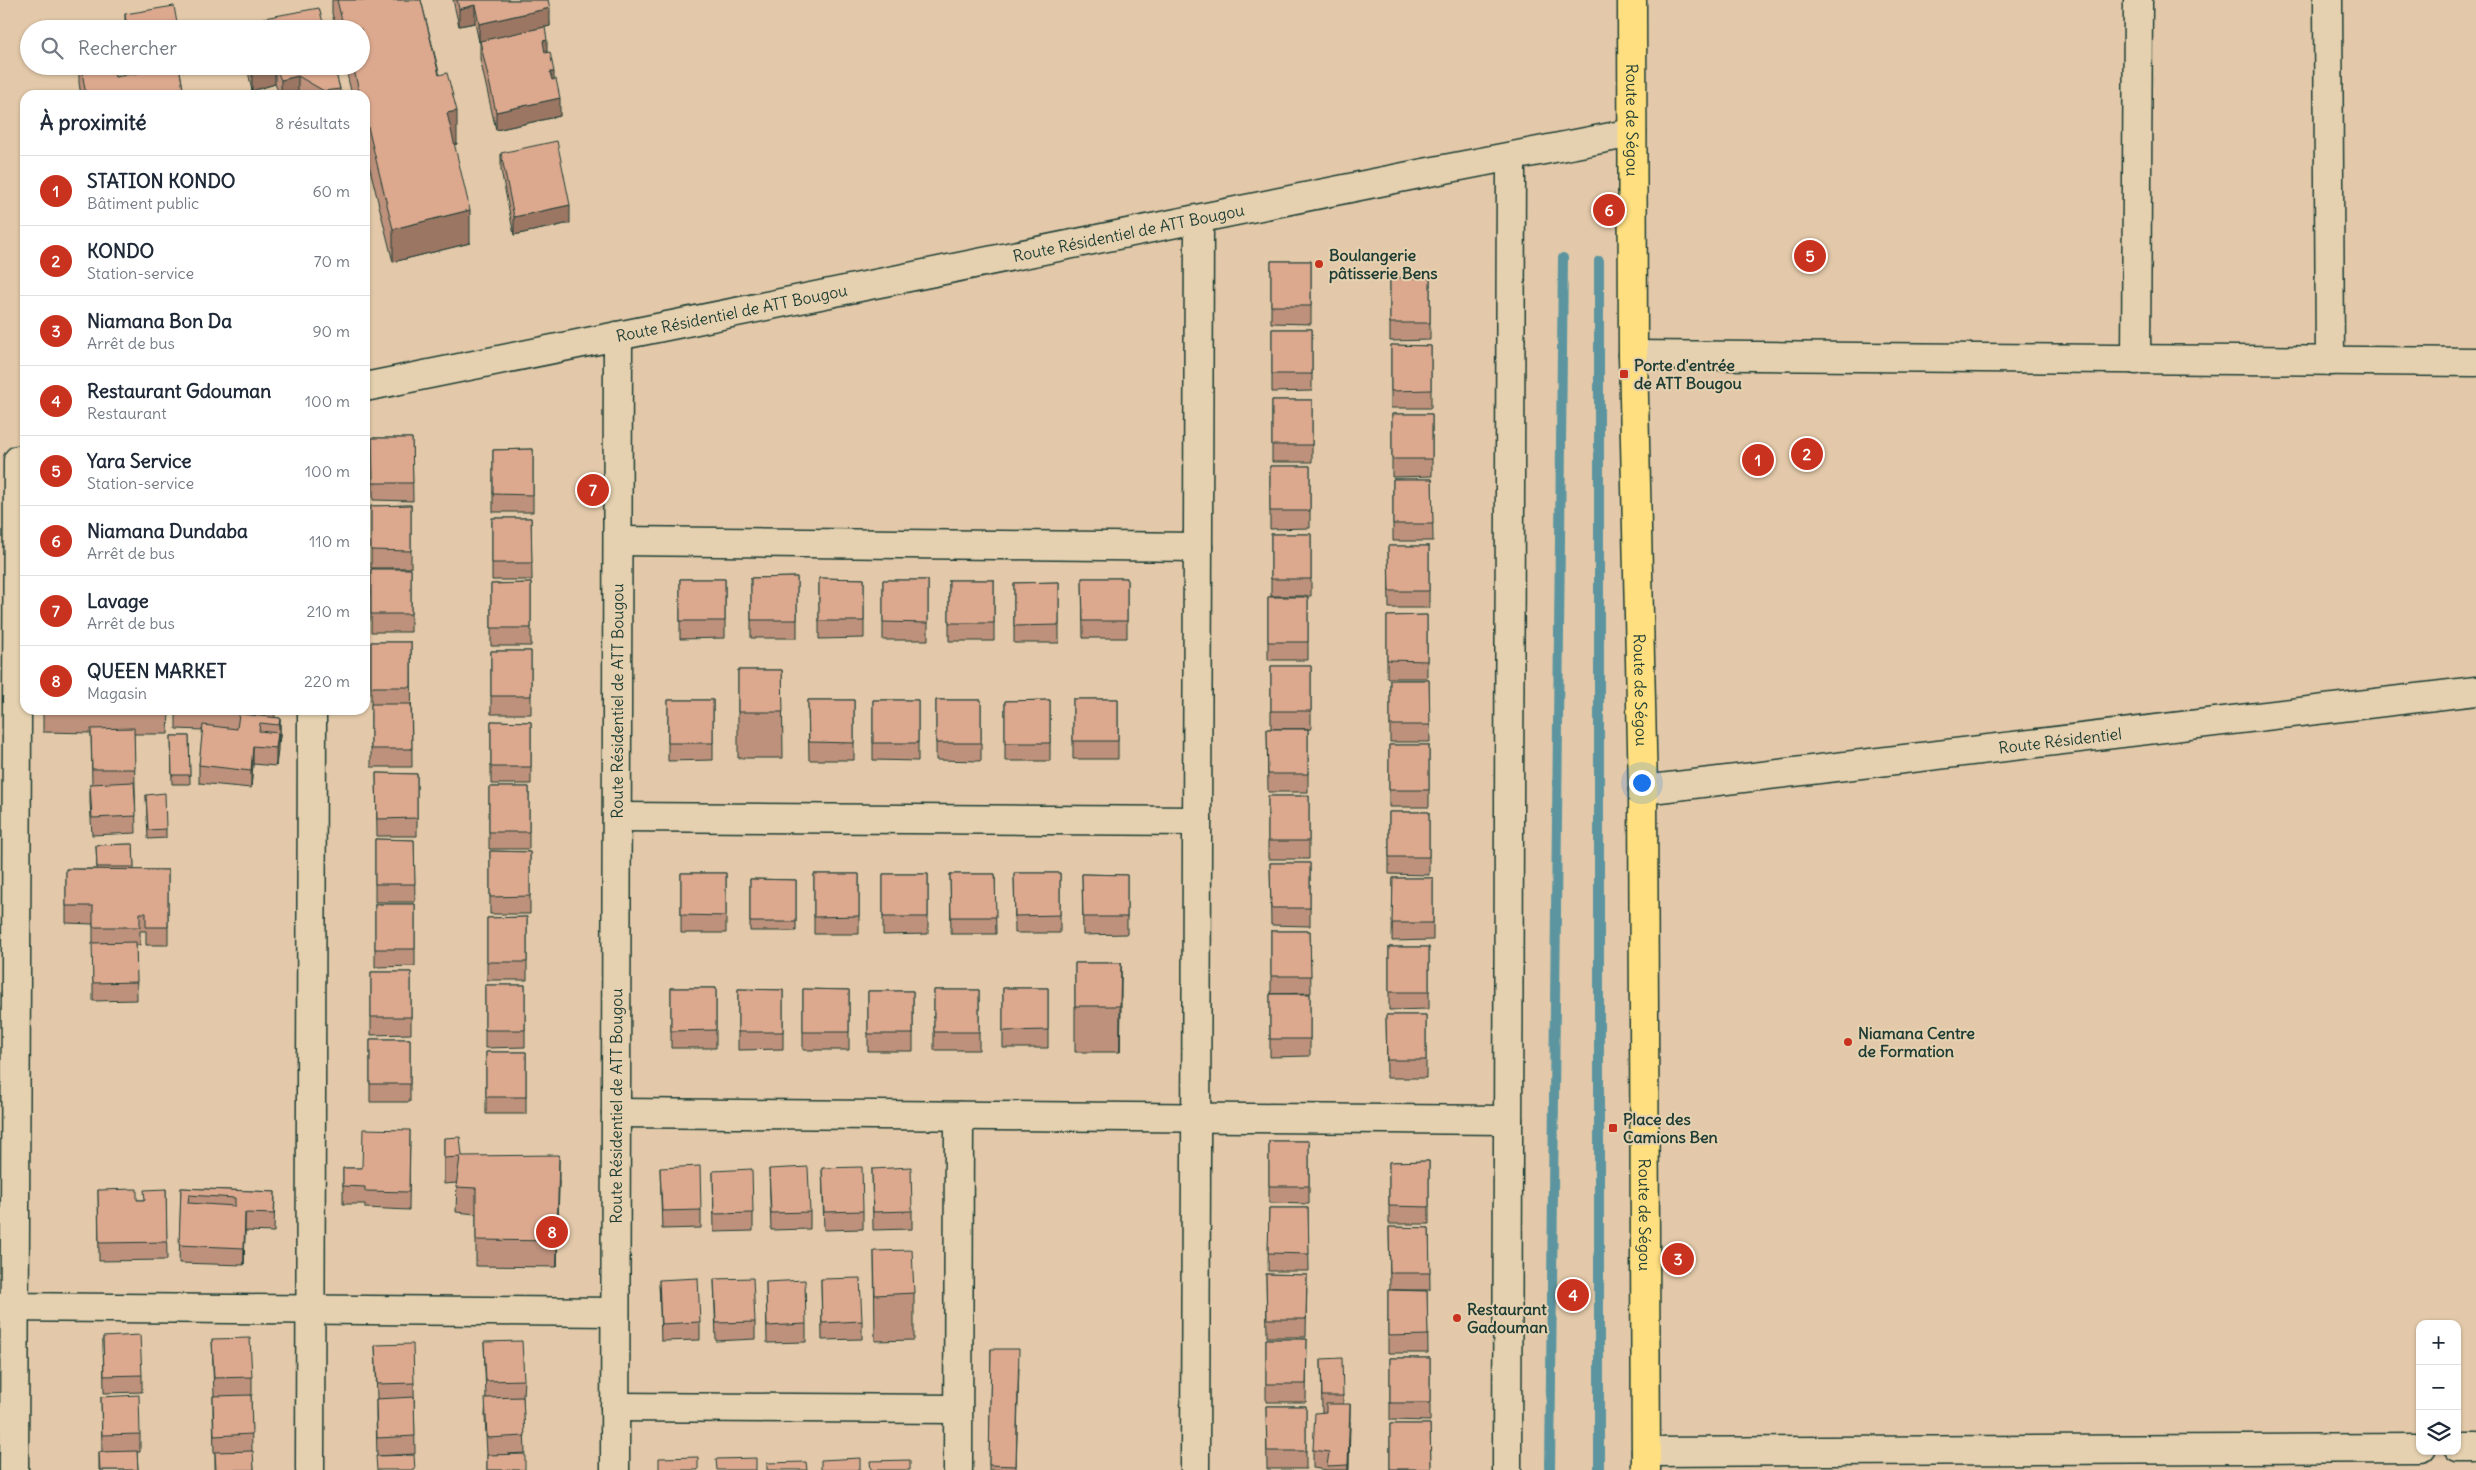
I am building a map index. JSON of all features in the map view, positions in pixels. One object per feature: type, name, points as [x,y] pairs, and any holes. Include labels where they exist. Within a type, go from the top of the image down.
[{"type":"highway","name":"Route de Ségou","points":[[1632,0],[1633,355],[1643,790],[1646,1461]]},
{"type":"street","points":[[2136,360],[2138,0]]},
{"type":"street","points":[[2328,0],[2330,361]]},
{"type":"street","name":"Route Résidentiel de ATT Bougou","points":[[615,1470],[618,336],[1424,173],[1511,158],[1632,133]]},
{"type":"street","points":[[1507,1470],[1511,158]]},
{"type":"street","points":[[1195,1470],[1199,220]]},
{"type":"street","points":[[370,386],[618,336]]},
{"type":"street","points":[[1633,355],[2476,362]]},
{"type":"street","points":[[14,460],[7,1306],[14,1470]]},
{"type":"street","points":[[618,541],[1198,547]]},
{"type":"street","name":"Route Résidentiel","points":[[1643,790],[2476,691]]},
{"type":"street","points":[[310,1470],[312,715]]},
{"type":"street","points":[[617,817],[1197,821]]},
{"type":"street","points":[[616,1113],[1508,1120]]},
{"type":"street","points":[[958,1470],[959,1116]]},
{"type":"street","points":[[7,1306],[616,1312]]},
{"type":"street","points":[[615,1407],[958,1409]]},
{"type":"street","points":[[1646,1461],[2416,1448]]},
{"type":"street","points":[[2461,1448],[2476,1448]]},
{"type":"building","points":[[337,0],[421,0],[439,75],[447,73],[457,111],[447,113],[470,210],[393,229],[370,135],[370,90],[359,90],[355,75],[370,75],[370,20],[342,20]]},
{"type":"building","points":[[457,0],[548,0],[550,8],[479,24],[475,5],[459,9]]},
{"type":"building","points":[[174,6],[176,20],[126,20],[125,14]]},
{"type":"building","points":[[319,8],[322,20],[253,20]]},
{"type":"building","points":[[545,27],[547,40],[543,41],[545,53],[550,52],[554,72],[550,72],[552,80],[556,79],[560,98],[496,112],[480,41]]},
{"type":"building","points":[[83,75],[115,75],[115,77],[127,75],[181,75],[183,90],[85,90]]},
{"type":"building","points":[[279,75],[336,75],[340,89],[322,90],[298,76],[281,80]]},
{"type":"building","points":[[557,141],[570,205],[514,217],[501,153]]},
{"type":"building","points":[[1271,261],[1311,261],[1311,306],[1271,306]]},
{"type":"building","points":[[1390,278],[1430,278],[1430,323],[1390,323]]},
{"type":"building","points":[[1272,329],[1312,329],[1312,374],[1272,374]]},
{"type":"building","points":[[1391,345],[1431,346],[1431,390],[1391,391]]},
{"type":"building","points":[[1272,400],[1312,400],[1312,445],[1272,445]]},
{"type":"building","points":[[1392,414],[1432,414],[1432,459],[1392,459]]},
{"type":"building","points":[[372,438],[412,438],[413,483],[373,483]]},
{"type":"building","points":[[533,449],[533,495],[493,494],[493,450]]},
{"type":"building","points":[[1270,466],[1310,466],[1310,511],[1270,511]]},
{"type":"building","points":[[1393,479],[1432,479],[1433,524],[1393,524]]},
{"type":"building","points":[[411,505],[411,551],[371,550],[371,506]]},
{"type":"building","points":[[492,518],[531,518],[532,563],[492,563]]},
{"type":"building","points":[[1271,534],[1311,534],[1311,579],[1271,579]]},
{"type":"building","points":[[1388,546],[1429,546],[1429,591],[1389,591]]},
{"type":"building","points":[[371,569],[411,569],[411,614],[371,614]]},
{"type":"building","points":[[797,577],[797,620],[751,620],[751,578]]},
{"type":"building","points":[[819,578],[864,579],[864,621],[819,621]]},
{"type":"building","points":[[1082,578],[1127,578],[1127,621],[1083,621]]},
{"type":"building","points":[[680,579],[725,579],[725,621],[680,621]]},
{"type":"building","points":[[883,580],[928,580],[928,623],[883,622]]},
{"type":"building","points":[[949,580],[994,580],[994,623],[949,623]]},
{"type":"building","points":[[1059,582],[1059,625],[1014,626],[1014,583]]},
{"type":"building","points":[[531,583],[531,628],[491,628],[491,584]]},
{"type":"building","points":[[1268,597],[1308,597],[1308,642],[1268,642]]},
{"type":"building","points":[[1427,615],[1427,661],[1387,660],[1387,616]]},
{"type":"building","points":[[371,642],[411,642],[411,687],[371,687]]},
{"type":"building","points":[[491,651],[531,651],[531,696],[491,696]]},
{"type":"building","points":[[1271,666],[1311,666],[1311,711],[1271,711]]},
{"type":"building","points":[[738,670],[782,670],[783,712],[738,712]]},
{"type":"building","points":[[1390,680],[1429,680],[1430,725],[1390,725]]},
{"type":"building","points":[[1073,699],[1118,699],[1118,741],[1073,741]]},
{"type":"building","points":[[668,700],[713,700],[713,743],[668,743]]},
{"type":"building","points":[[808,700],[854,700],[854,743],[809,742]]},
{"type":"building","points":[[873,700],[918,700],[918,743],[873,743]]},
{"type":"building","points":[[936,700],[981,700],[981,743],[936,743]]},
{"type":"building","points":[[1050,700],[1050,743],[1005,743],[1005,701]]},
{"type":"building","points":[[371,704],[411,704],[412,749],[371,749]]},
{"type":"building","points":[[239,715],[280,718],[279,725],[260,723],[259,731],[278,733],[276,748],[253,746],[251,771],[199,765],[203,725],[237,729]]},
{"type":"building","points":[[491,721],[531,722],[531,767],[491,767]]},
{"type":"building","points":[[134,728],[135,769],[92,769],[91,729]]},
{"type":"building","points":[[1267,729],[1308,729],[1308,774],[1268,774]]},
{"type":"building","points":[[171,736],[189,736],[190,775],[172,775]]},
{"type":"building","points":[[1389,745],[1429,745],[1429,790],[1389,790]]},
{"type":"building","points":[[376,773],[417,774],[417,818],[377,819]]},
{"type":"building","points":[[134,782],[136,816],[92,818],[90,784]]},
{"type":"building","points":[[489,787],[529,787],[529,832],[489,832]]},
{"type":"building","points":[[165,793],[166,829],[148,830],[146,795]]},
{"type":"building","points":[[1268,796],[1309,796],[1309,841],[1268,841]]},
{"type":"building","points":[[1389,812],[1429,812],[1429,857],[1389,857]]},
{"type":"building","points":[[375,839],[414,840],[415,884],[375,884]]},
{"type":"building","points":[[133,844],[134,867],[97,867],[96,845]]},
{"type":"building","points":[[490,851],[530,852],[530,896],[490,897]]},
{"type":"building","points":[[1270,863],[1310,863],[1310,908],[1271,908]]},
{"type":"building","points":[[66,869],[168,870],[168,927],[146,927],[146,913],[140,913],[140,927],[93,927],[93,906],[66,906]]},
{"type":"building","points":[[681,873],[726,873],[726,916],[681,915]]},
{"type":"building","points":[[1014,873],[1060,873],[1060,915],[1015,916]]},
{"type":"building","points":[[814,874],[859,874],[859,916],[814,917]]},
{"type":"building","points":[[883,874],[928,874],[928,917],[883,917]]},
{"type":"building","points":[[950,874],[995,874],[996,917],[951,917]]},
{"type":"building","points":[[1082,874],[1127,875],[1127,917],[1083,917]]},
{"type":"building","points":[[1393,878],[1433,878],[1433,923],[1392,923]]},
{"type":"building","points":[[750,879],[796,880],[796,922],[750,922]]},
{"type":"building","points":[[375,904],[415,904],[415,949],[375,949]]},
{"type":"building","points":[[527,917],[527,962],[487,962],[487,918]]},
{"type":"building","points":[[1271,931],[1310,931],[1311,976],[1271,976]]},
{"type":"building","points":[[136,942],[137,982],[93,983],[92,943]]},
{"type":"building","points":[[1389,947],[1429,947],[1429,992],[1389,992]]},
{"type":"building","points":[[1075,963],[1121,963],[1120,1006],[1075,1006]]},
{"type":"building","points":[[371,972],[411,972],[411,1017],[371,1017]]},
{"type":"building","points":[[485,985],[525,985],[525,1030],[485,1030]]},
{"type":"building","points":[[671,988],[716,988],[716,1030],[671,1031]]},
{"type":"building","points":[[1003,988],[1048,988],[1048,1030],[1003,1031]]},
{"type":"building","points":[[738,989],[783,990],[783,1032],[738,1032]]},
{"type":"building","points":[[803,989],[849,990],[849,1032],[803,1032]]},
{"type":"building","points":[[934,990],[979,990],[979,1032],[934,1032]]},
{"type":"building","points":[[868,991],[913,991],[913,1034],[868,1034]]},
{"type":"building","points":[[1270,994],[1310,994],[1310,1039],[1270,1039]]},
{"type":"building","points":[[1386,1015],[1426,1015],[1426,1060],[1387,1060]]},
{"type":"building","points":[[370,1039],[410,1039],[410,1084],[370,1084]]},
{"type":"building","points":[[486,1052],[526,1052],[526,1097],[486,1097]]},
{"type":"building","points":[[363,1129],[410,1130],[409,1192],[365,1191],[365,1187],[343,1186],[343,1168],[362,1168]]},
{"type":"building","points":[[460,1137],[462,1156],[559,1155],[557,1241],[476,1240],[476,1188],[456,1187],[460,1157],[444,1158],[444,1138]]},
{"type":"building","points":[[1269,1141],[1309,1141],[1309,1186],[1269,1186]]},
{"type":"building","points":[[1429,1161],[1429,1207],[1389,1206],[1389,1162]]},
{"type":"building","points":[[700,1166],[701,1210],[662,1211],[660,1168]]},
{"type":"building","points":[[808,1167],[810,1212],[771,1213],[769,1169]]},
{"type":"building","points":[[862,1167],[863,1211],[824,1212],[822,1168]]},
{"type":"building","points":[[911,1167],[912,1211],[873,1212],[872,1169]]},
{"type":"building","points":[[752,1169],[753,1213],[714,1214],[713,1171]]},
{"type":"building","points":[[181,1188],[275,1192],[274,1214],[245,1213],[244,1248],[179,1245]],"holes":[[[189,1195],[235,1198],[235,1206],[188,1203]]]},
{"type":"building","points":[[137,1189],[137,1200],[145,1200],[144,1190],[166,1189],[167,1242],[99,1243],[98,1190]]},
{"type":"building","points":[[1269,1208],[1308,1208],[1309,1254],[1268,1253]]},
{"type":"building","points":[[1389,1227],[1429,1228],[1430,1273],[1390,1273]]},
{"type":"building","points":[[912,1250],[914,1293],[875,1295],[874,1251]]},
{"type":"building","points":[[1266,1274],[1307,1275],[1306,1319],[1267,1319]]},
{"type":"building","points":[[698,1278],[700,1322],[661,1324],[659,1280]]},
{"type":"building","points":[[753,1278],[755,1322],[716,1323],[714,1279]]},
{"type":"building","points":[[860,1278],[862,1321],[822,1323],[821,1279]]},
{"type":"building","points":[[805,1280],[806,1324],[767,1326],[766,1282]]},
{"type":"building","points":[[1388,1290],[1427,1291],[1428,1335],[1388,1336]]},
{"type":"building","points":[[140,1335],[142,1375],[104,1376],[103,1337]]},
{"type":"building","points":[[250,1338],[252,1377],[214,1378],[212,1339]]},
{"type":"building","points":[[1266,1339],[1307,1339],[1306,1384],[1266,1384]]},
{"type":"building","points":[[522,1341],[524,1380],[486,1381],[484,1342]]},
{"type":"building","points":[[413,1344],[414,1383],[377,1384],[375,1345]]},
{"type":"building","points":[[991,1349],[1019,1349],[1016,1466],[989,1465]]},
{"type":"building","points":[[1342,1358],[1343,1396],[1322,1396],[1321,1359]]},
{"type":"building","points":[[1390,1358],[1430,1358],[1430,1403],[1390,1403]]},
{"type":"building","points":[[139,1395],[140,1434],[102,1435],[101,1397]]},
{"type":"building","points":[[251,1395],[252,1434],[214,1436],[213,1396]]},
{"type":"building","points":[[414,1397],[415,1436],[377,1438],[376,1399]]},
{"type":"building","points":[[523,1397],[525,1436],[487,1438],[485,1398]]},
{"type":"building","points":[[1326,1404],[1350,1404],[1348,1465],[1327,1466],[1329,1452],[1313,1450],[1315,1413],[1326,1412]]},
{"type":"building","points":[[1266,1406],[1306,1406],[1306,1451],[1267,1451]]},
{"type":"building","points":[[1390,1424],[1430,1424],[1431,1469],[1390,1469]]},
{"type":"building","points":[[137,1451],[138,1470],[100,1470],[99,1452]]},
{"type":"building","points":[[253,1451],[254,1470],[216,1470],[215,1452]]},
{"type":"building","points":[[525,1454],[525,1470],[487,1470],[487,1455]]},
{"type":"building","points":[[414,1455],[415,1470],[377,1470],[376,1456]]},
{"type":"building","points":[[698,1457],[698,1470],[659,1470],[659,1458]]},
{"type":"building","points":[[756,1458],[756,1470],[717,1470],[716,1459]]},
{"type":"building","points":[[860,1458],[860,1470],[821,1470],[821,1460]]},
{"type":"building","points":[[910,1460],[910,1470],[871,1470],[870,1461]]},
{"type":"building","points":[[806,1462],[807,1470],[767,1470],[767,1463]]},
{"type":"waterway","points":[[1550,1470],[1563,258]]},
{"type":"waterway","points":[[1599,261],[1599,1470]]},
{"type":"place","name":"Niamana Dundaba","points":[[1609,210]]},
{"type":"place","name":"Yara Service","points":[[1810,256]]},
{"type":"place","name":"Boulangerie pâtisserie Bens","points":[[1319,264]]},
{"type":"place","name":"Porte d'entrée de ATT Bougou","points":[[1624,374]]},
{"type":"place","name":"KONDO","points":[[1807,454]]},
{"type":"place","name":"STATION KONDO","points":[[1758,460]]},
{"type":"place","name":"Lavage","points":[[593,490]]},
{"type":"place","name":"Niamana Centre de Formation","points":[[1848,1042]]},
{"type":"place","name":"Place des Camions Ben","points":[[1613,1128]]},
{"type":"place","name":"QUEEN MARKET","points":[[552,1232]]},
{"type":"place","name":"Niamana Bon Da","points":[[1678,1259]]},
{"type":"place","name":"Restaurant Gdouman","points":[[1573,1295]]},
{"type":"place","name":"Restaurant Gadouman","points":[[1457,1318]]}]
